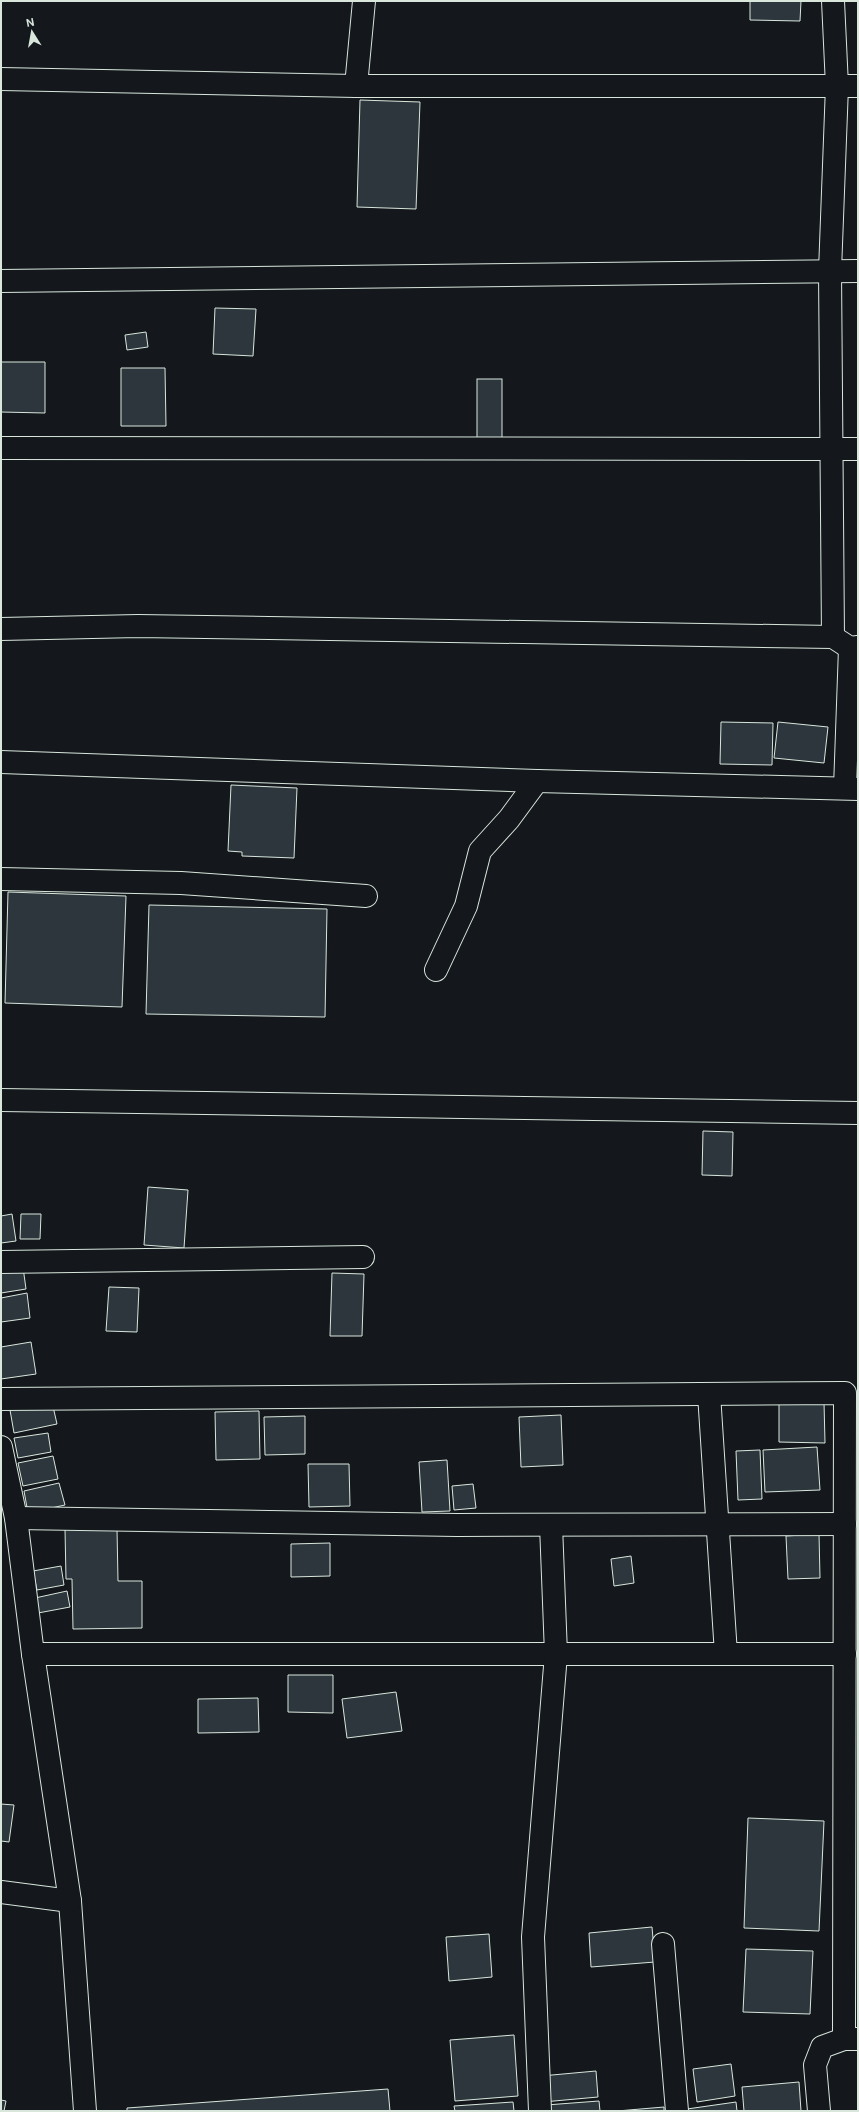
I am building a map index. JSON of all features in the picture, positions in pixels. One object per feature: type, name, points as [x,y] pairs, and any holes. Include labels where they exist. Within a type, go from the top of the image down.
[{"type":"street","points":[[356,86],[364,1]]},
{"type":"street","points":[[1,762],[537,781],[852,789],[847,644],[832,450],[830,271],[836,86],[833,1]]},
{"type":"street","points":[[1,79],[356,86],[858,86]]},
{"type":"street","points":[[1,281],[858,271]]},
{"type":"street","points":[[1,448],[858,449]]},
{"type":"street","points":[[1,629],[138,626],[847,644]]},
{"type":"street","points":[[436,970],[466,906],[480,851],[509,819],[537,781]]},
{"type":"street","points":[[1,879],[181,883],[366,896]]},
{"type":"street","points":[[1,1100],[858,1113]]},
{"type":"street","points":[[1,1262],[363,1257]]},
{"type":"street","points":[[1,1399],[852,1393],[845,1524],[851,1573],[845,1654],[851,1688],[851,2039],[822,2047],[816,2065],[819,2111]]},
{"type":"street","points":[[709,1394],[726,1654]]},
{"type":"street","points":[[1,1447],[16,1518],[33,1654],[70,1901],[85,2111]]},
{"type":"street","points":[[16,1518],[551,1525],[845,1524]]},
{"type":"street","points":[[540,2111],[533,1937],[556,1654],[551,1525]]},
{"type":"street","points":[[33,1654],[845,1654]]},
{"type":"street","points":[[1,1892],[70,1901]]},
{"type":"street","points":[[663,1944],[677,2111]]},
{"type":"building","points":[[750,1],[801,1],[800,21],[750,20]]},
{"type":"building","points":[[360,100],[420,102],[416,209],[357,207]]},
{"type":"building","points":[[215,308],[256,309],[253,356],[213,354]]},
{"type":"building","points":[[146,332],[148,347],[127,350],[125,335]]},
{"type":"building","points":[[1,362],[45,362],[45,413],[1,412]]},
{"type":"building","points":[[121,368],[165,368],[166,426],[121,426]]},
{"type":"building","points":[[477,379],[502,379],[502,438],[477,438]]},
{"type":"building","points":[[721,722],[773,723],[772,765],[720,764]]},
{"type":"building","points":[[778,722],[828,727],[824,763],[774,758]]},
{"type":"building","points":[[231,785],[297,788],[294,858],[242,856],[242,852],[228,851]]},
{"type":"building","points":[[8,892],[126,896],[122,1007],[5,1003]]},
{"type":"building","points":[[149,905],[327,909],[325,1017],[146,1014]]},
{"type":"building","points":[[703,1131],[733,1132],[732,1176],[702,1175]]},
{"type":"building","points":[[148,1187],[188,1190],[184,1248],[144,1245]]},
{"type":"building","points":[[12,1214],[16,1241],[1,1243],[1,1216]]},
{"type":"building","points":[[21,1214],[41,1214],[40,1239],[20,1239]]},
{"type":"building","points":[[23,1267],[26,1289],[1,1293],[1,1271]]},
{"type":"building","points":[[332,1273],[364,1274],[362,1336],[330,1336]]},
{"type":"building","points":[[109,1287],[139,1288],[137,1332],[106,1331]]},
{"type":"building","points":[[27,1293],[30,1318],[1,1322],[1,1298]]},
{"type":"building","points":[[31,1342],[36,1374],[1,1379],[1,1347]]},
{"type":"building","points":[[52,1402],[57,1424],[14,1433],[10,1410]]},
{"type":"building","points":[[779,1402],[824,1402],[825,1443],[779,1442]]},
{"type":"building","points":[[259,1411],[260,1459],[216,1460],[215,1412]]},
{"type":"building","points":[[561,1415],[563,1465],[521,1467],[519,1417]]},
{"type":"building","points":[[305,1416],[305,1454],[265,1455],[264,1417]]},
{"type":"building","points":[[48,1433],[51,1452],[18,1458],[14,1438]]},
{"type":"building","points":[[817,1447],[820,1490],[765,1492],[763,1450]]},
{"type":"building","points":[[760,1450],[762,1499],[738,1500],[736,1451]]},
{"type":"building","points":[[53,1456],[58,1479],[23,1486],[18,1463]]},
{"type":"building","points":[[447,1460],[450,1511],[422,1512],[419,1462]]},
{"type":"building","points":[[308,1464],[349,1464],[350,1506],[309,1507]]},
{"type":"building","points":[[59,1483],[65,1505],[28,1513],[24,1491]]},
{"type":"building","points":[[473,1484],[476,1508],[454,1510],[452,1486]]},
{"type":"building","points":[[65,1529],[117,1529],[118,1581],[142,1581],[142,1628],[73,1629],[72,1579],[66,1579]]},
{"type":"building","points":[[819,1534],[820,1578],[788,1579],[786,1536]]},
{"type":"building","points":[[330,1543],[330,1576],[291,1577],[291,1544]]},
{"type":"building","points":[[631,1556],[634,1583],[614,1586],[611,1559]]},
{"type":"building","points":[[61,1566],[64,1585],[37,1590],[33,1571]]},
{"type":"building","points":[[67,1591],[70,1607],[38,1613],[35,1598]]},
{"type":"building","points":[[288,1675],[333,1675],[333,1713],[288,1712]]},
{"type":"building","points":[[396,1692],[402,1731],[347,1738],[342,1699]]},
{"type":"building","points":[[258,1698],[259,1732],[198,1733],[198,1699]]},
{"type":"building","points":[[1,1804],[14,1805],[9,1842],[1,1841]]},
{"type":"building","points":[[748,1818],[824,1821],[819,1931],[744,1928]]},
{"type":"building","points":[[652,1927],[655,1962],[591,1967],[589,1933]]},
{"type":"building","points":[[489,1934],[492,1977],[449,1981],[446,1937]]},
{"type":"building","points":[[746,1949],[813,1951],[810,2014],[743,2012]]},
{"type":"building","points":[[514,2035],[518,2096],[455,2101],[450,2040]]},
{"type":"building","points":[[731,2064],[735,2096],[697,2102],[693,2069]]},
{"type":"building","points":[[596,2071],[598,2097],[543,2102],[541,2076]]},
{"type":"building","points":[[799,2082],[801,2111],[744,2111],[742,2087]]},
{"type":"building","points":[[388,2089],[390,2111],[127,2111],[127,2108]]},
{"type":"building","points":[[1,2100],[6,2101],[4,2111],[1,2111]]},
{"type":"building","points":[[599,2101],[600,2111],[546,2111],[546,2105]]},
{"type":"building","points":[[513,2102],[514,2111],[455,2111],[454,2106]]},
{"type":"building","points":[[736,2102],[737,2111],[687,2111],[687,2109]]},
{"type":"building","points":[[664,2107],[664,2111],[617,2111]]}]
